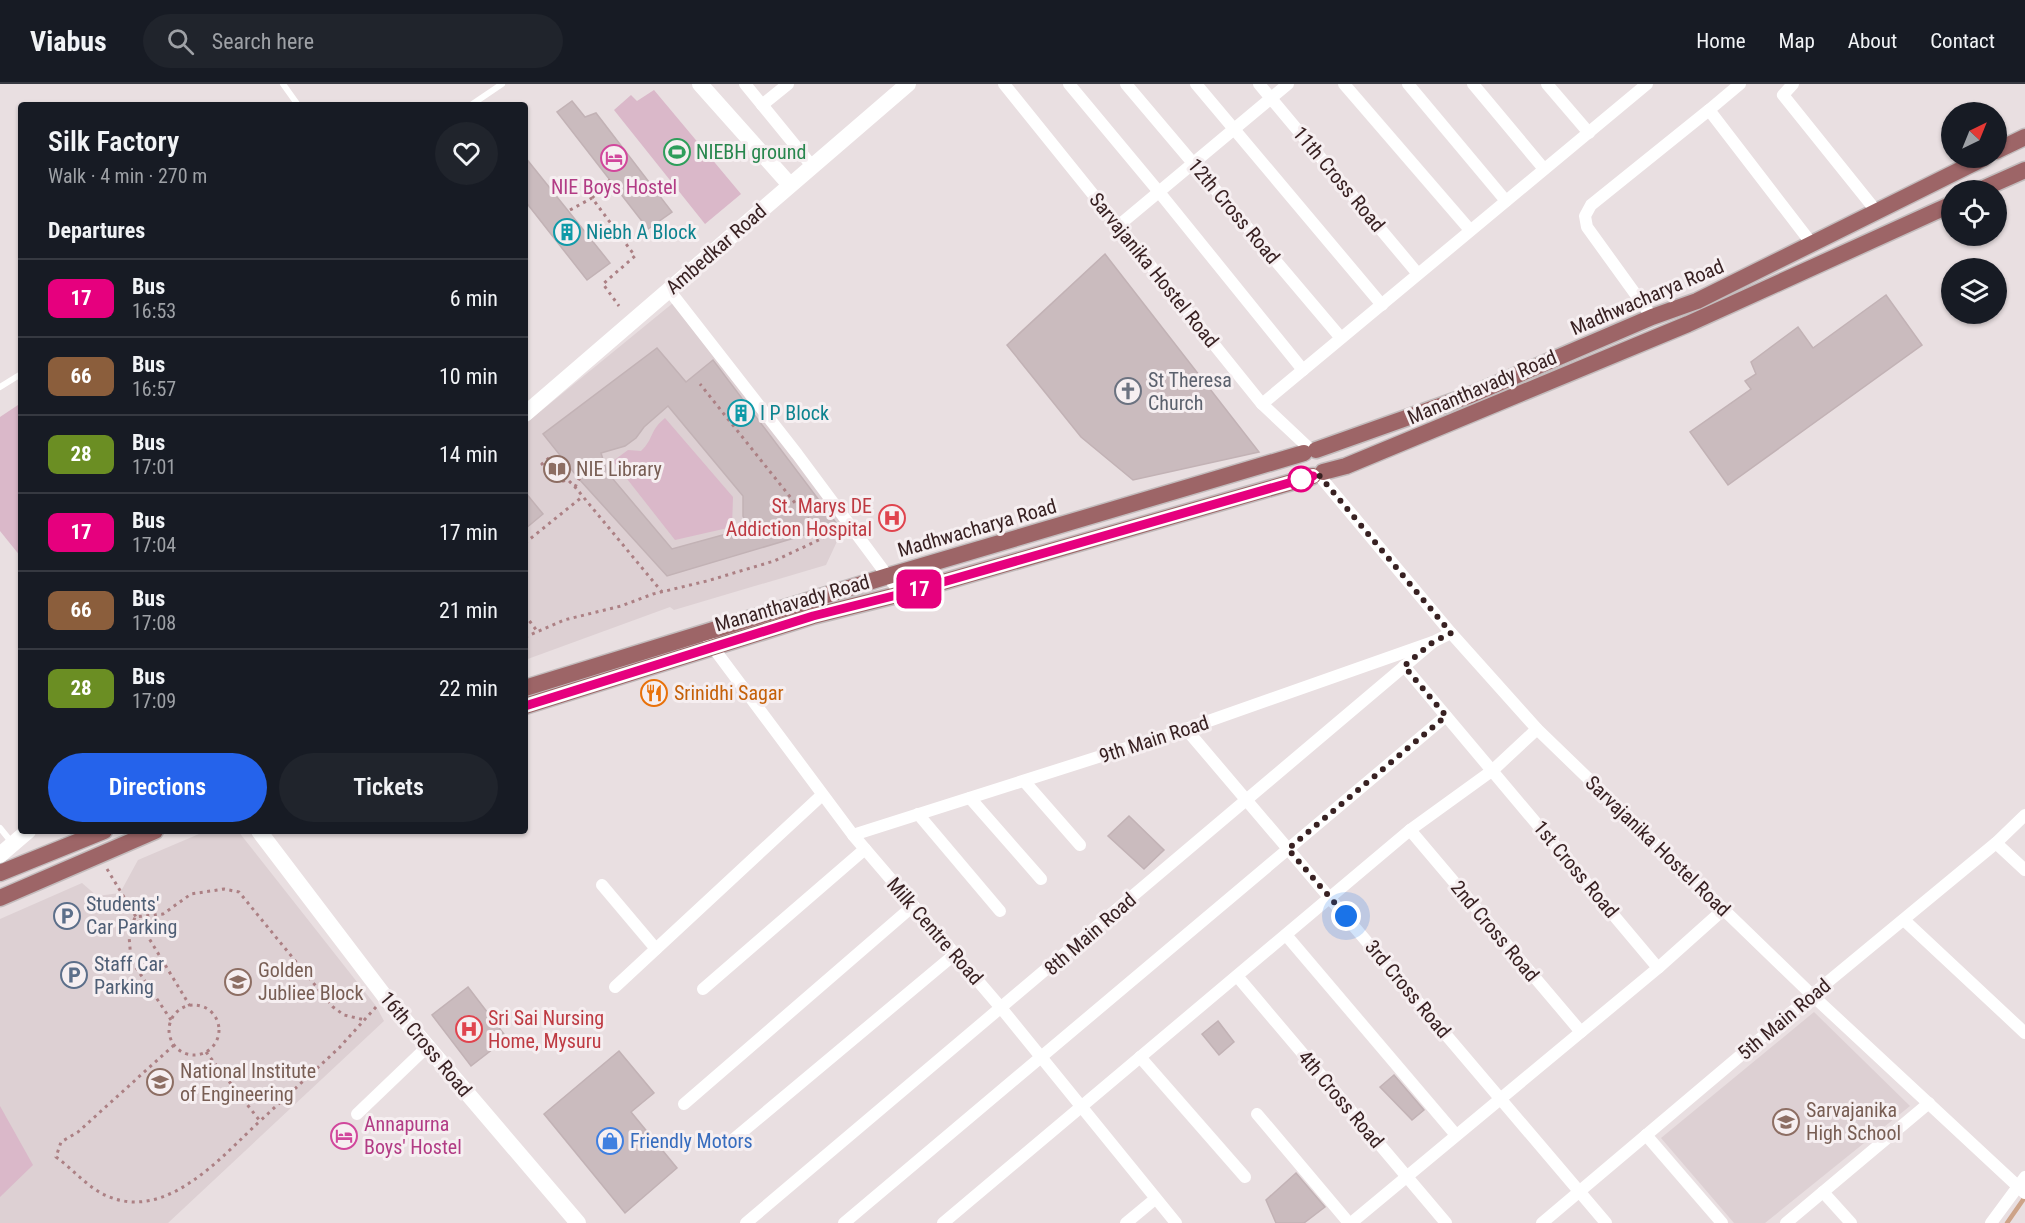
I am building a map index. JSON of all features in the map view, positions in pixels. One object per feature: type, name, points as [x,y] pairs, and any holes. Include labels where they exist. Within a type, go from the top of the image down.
[{"type":"main road","points":[[2007,146],[2025,137]]},
{"type":"main road","name":"Madhwacharya Road","points":[[528,687],[707,640],[888,576],[1310,451],[1471,395],[1652,317],[1697,301],[1964,168]]},
{"type":"main road","points":[[2002,180],[2025,170]]},
{"type":"main road","name":"Mananthavady Road","points":[[528,705],[707,640],[901,594],[1346,466],[1688,324],[1941,209]]},
{"type":"main road","points":[[1310,451],[1301,460],[1302,468],[1306,474],[1318,474]]},
{"type":"main road","points":[[0,873],[97,834]]},
{"type":"main road","points":[[0,898],[148,834]]},
{"type":"street","points":[[700,84],[790,185]]},
{"type":"street","points":[[744,84],[812,166]]},
{"type":"street","points":[[762,105],[788,84]]},
{"type":"street","name":"Ambedkar Road","points":[[528,411],[908,84]]},
{"type":"street","name":"Sarvajanika Hostel Road","points":[[1004,84],[1262,404],[1310,451]]},
{"type":"street","points":[[1069,84],[1303,370]]},
{"type":"street","name":"12th Cross Road","points":[[1126,84],[1341,338]]},
{"type":"street","points":[[1196,84],[1382,305]]},
{"type":"street","name":"11th Cross Road","points":[[1259,84],[1418,274]]},
{"type":"street","points":[[1118,226],[1288,84]]},
{"type":"street","points":[[1344,84],[1470,230]]},
{"type":"street","points":[[1408,84],[1506,201]]},
{"type":"street","points":[[1473,84],[1544,170]]},
{"type":"street","points":[[1547,84],[1588,133]]},
{"type":"street","points":[[1262,404],[1647,84]]},
{"type":"street","points":[[1652,317],[1587,226],[1586,216],[1591,205],[1740,84]]},
{"type":"street","points":[[1793,84],[1784,95],[1877,212]]},
{"type":"street","points":[[1709,110],[1812,244]]},
{"type":"street","points":[[669,290],[797,454],[901,594]]},
{"type":"street","name":"Sarvajanika Hostel Road","points":[[1318,474],[1451,633],[1537,729],[1812,995],[2022,1186]]},
{"type":"street","name":"9th Main Road","points":[[853,835],[1186,729],[1433,642],[1451,633]]},
{"type":"street","name":"Milk Centre Road","points":[[707,640],[853,835],[1002,1008],[1176,1223]]},
{"type":"street","name":"8th Main Road","points":[[746,1223],[1433,642]]},
{"type":"street","name":"1st Cross Road","points":[[1404,666],[1658,968]]},
{"type":"street","points":[[844,1223],[1446,716]]},
{"type":"street","name":"3rd Cross Road","points":[[1186,729],[1606,1223]]},
{"type":"street","points":[[944,1223],[1410,830],[1493,770],[1537,729]]},
{"type":"street","points":[[1024,781],[1080,845]]},
{"type":"street","points":[[615,987],[822,795]]},
{"type":"street","points":[[970,798],[1041,879]]},
{"type":"street","points":[[918,814],[1000,911]]},
{"type":"street","name":"5th Main Road","points":[[1542,1223],[1996,843],[2025,815]]},
{"type":"street","name":"2nd Cross Road","points":[[1410,830],[1581,1032]]},
{"type":"street","points":[[6,849],[24,834]]},
{"type":"street","name":"16th Cross Road","points":[[261,834],[386,998],[578,1223]]},
{"type":"street","points":[[1996,843],[2025,870]]},
{"type":"street","points":[[704,989],[865,849]]},
{"type":"street","points":[[602,885],[656,949]]},
{"type":"street","points":[[684,1104],[913,906]]},
{"type":"street","points":[[1257,1114],[1350,1223],[1658,968],[1724,909]]},
{"type":"street","points":[[1904,920],[2025,1034]]},
{"type":"street","points":[[1286,935],[1456,1135]]},
{"type":"street","points":[[729,1143],[955,954]]},
{"type":"street","name":"4th Cross Road","points":[[1237,976],[1446,1223]]},
{"type":"street","points":[[357,1114],[427,1047]]},
{"type":"street","points":[[1140,1057],[1245,1177]]},
{"type":"street","points":[[1786,1223],[1929,1103]]},
{"type":"street","points":[[1646,1135],[1722,1223]]},
{"type":"street","points":[[1991,1223],[2022,1186]]},
{"type":"street","points":[[1822,1192],[1851,1223]]},
{"type":"street","points":[[1126,1223],[1155,1199]]},
{"type":"lane","points":[[283,84],[296,102]]},
{"type":"lane","points":[[475,102],[502,84]]},
{"type":"lane","points":[[0,387],[18,376]]},
{"type":"lane","points":[[0,828],[6,849]]},
{"type":"path","points":[[570,210],[592,198],[610,180]]},
{"type":"path","points":[[592,198],[635,256],[603,284],[619,306]]},
{"type":"path","points":[[528,636],[564,620],[621,606],[662,592],[774,561],[823,538],[700,384]]},
{"type":"path","points":[[549,458],[542,464],[558,482],[568,480],[575,487],[662,592]]},
{"type":"path","points":[[575,487],[579,479],[604,460]]},
{"type":"path","points":[[528,541],[583,496]]},
{"type":"path","points":[[528,619],[537,632]]},
{"type":"path","points":[[100,855],[190,1006]]},
{"type":"path","points":[[135,917],[163,914],[191,894],[224,889],[239,892],[333,1007],[344,1015],[364,1020]]},
{"type":"path","points":[[135,917],[129,936],[131,960],[171,1020]]},
{"type":"path","points":[[190,1006],[205,1008],[218,1024],[216,1041],[206,1052],[194,1055],[185,1054],[174,1045],[169,1034],[171,1020],[180,1009],[190,1006]]},
{"type":"path","points":[[174,1045],[78,1132],[61,1142],[56,1157],[97,1191],[108,1197],[124,1201],[153,1200],[201,1175],[339,1048],[376,1006]]},
{"type":"path","points":[[206,1052],[260,1121]]},
{"type":"shaded area","name":"NIEBH ground","points":[[654,90],[741,194],[705,224],[614,110],[631,95],[637,101]]},
{"type":"shaded area","points":[[673,303],[847,520],[826,565],[674,610],[670,607],[528,659],[528,422]]},
{"type":"shaded area","points":[[18,405],[18,553],[0,531],[0,417]]},
{"type":"shaded area","points":[[665,418],[733,497],[732,527],[675,540],[613,461],[628,450],[641,451],[656,427]]},
{"type":"shaded area","name":"National Institute of Engineering","points":[[199,834],[240,834],[376,1006],[384,1021],[168,1223],[0,1223],[0,919],[82,883],[97,896],[120,893],[138,860]]},
{"type":"shaded area","name":"Sarvajanika High School","points":[[1814,1012],[1910,1106],[1765,1223],[1734,1223],[1661,1138]]},
{"type":"shaded area","points":[[0,1106],[33,1165],[0,1197]]},
{"type":"building","points":[[572,101],[585,117],[596,113],[672,212],[648,229],[557,112]]},
{"type":"building","name":"Niebh A Block","points":[[528,161],[610,263],[587,280],[528,205]]},
{"type":"building","name":"St Theresa Church","points":[[1105,254],[1259,452],[1133,480],[1081,437],[1007,345]]},
{"type":"building","points":[[1886,295],[1922,345],[1728,485],[1690,432],[1751,389],[1745,381],[1756,374],[1751,362],[1798,327],[1813,348]]},
{"type":"building","points":[[657,348],[686,382],[713,360],[840,528],[826,537],[821,530],[667,576],[579,479],[543,434]],"holes":[[[668,406],[743,496],[743,516],[748,528],[672,549],[607,472],[601,453],[625,446]]]},
{"type":"building","points":[[528,496],[543,514],[528,526]]},
{"type":"building","points":[[1129,816],[1164,850],[1144,869],[1108,836]]},
{"type":"building","points":[[468,987],[507,1038],[471,1066],[432,1015]]},
{"type":"building","points":[[1218,1021],[1234,1042],[1219,1055],[1202,1034]]},
{"type":"building","name":"Friendly Motors","points":[[619,1051],[654,1093],[631,1112],[677,1168],[625,1213],[544,1114]]},
{"type":"building","points":[[1394,1075],[1424,1110],[1412,1120],[1380,1087]]},
{"type":"building","points":[[1296,1173],[1325,1207],[1304,1223],[1276,1223],[1266,1200]]},
{"type":"waterway","points":[[2007,1223],[2025,1197]]},
{"type":"bus line","name":"17","points":[[528,705],[813,616],[901,594],[1313,476]]},
{"type":"place","name":"NIEBH ground","points":[[677,152]]},
{"type":"place","name":"NIE Boys Hostel","points":[[614,158]]},
{"type":"place","name":"Niebh A Block","points":[[567,232]]},
{"type":"place","name":"St Theresa Church","points":[[1128,391]]},
{"type":"place","name":"I P Block","points":[[741,413]]},
{"type":"place","name":"NIE Library","points":[[557,469]]},
{"type":"place","name":"St. Marys DE Addiction Hospital","points":[[892,518]]},
{"type":"place","name":"Srinidhi Sagar","points":[[654,693]]},
{"type":"place","name":"Students' Car Parking","points":[[67,916]]},
{"type":"place","name":"Staff Car Parking","points":[[74,975]]},
{"type":"place","name":"Golden Jubliee Block","points":[[238,982]]},
{"type":"place","name":"Sri Sai Nursing Home, Mysuru","points":[[469,1029]]},
{"type":"place","name":"National Institute of Engineering","points":[[160,1082]]},
{"type":"place","name":"Sarvajanika High School","points":[[1786,1122]]},
{"type":"place","name":"Annapurna Boys' Hostel","points":[[344,1136]]},
{"type":"place","name":"Friendly Motors","points":[[610,1141]]},
{"type":"route","points":[[1301,479],[1306,474],[1313,476],[1318,474],[1451,633],[1433,642],[1404,666],[1446,716],[1288,849],[1346,916]]}]
